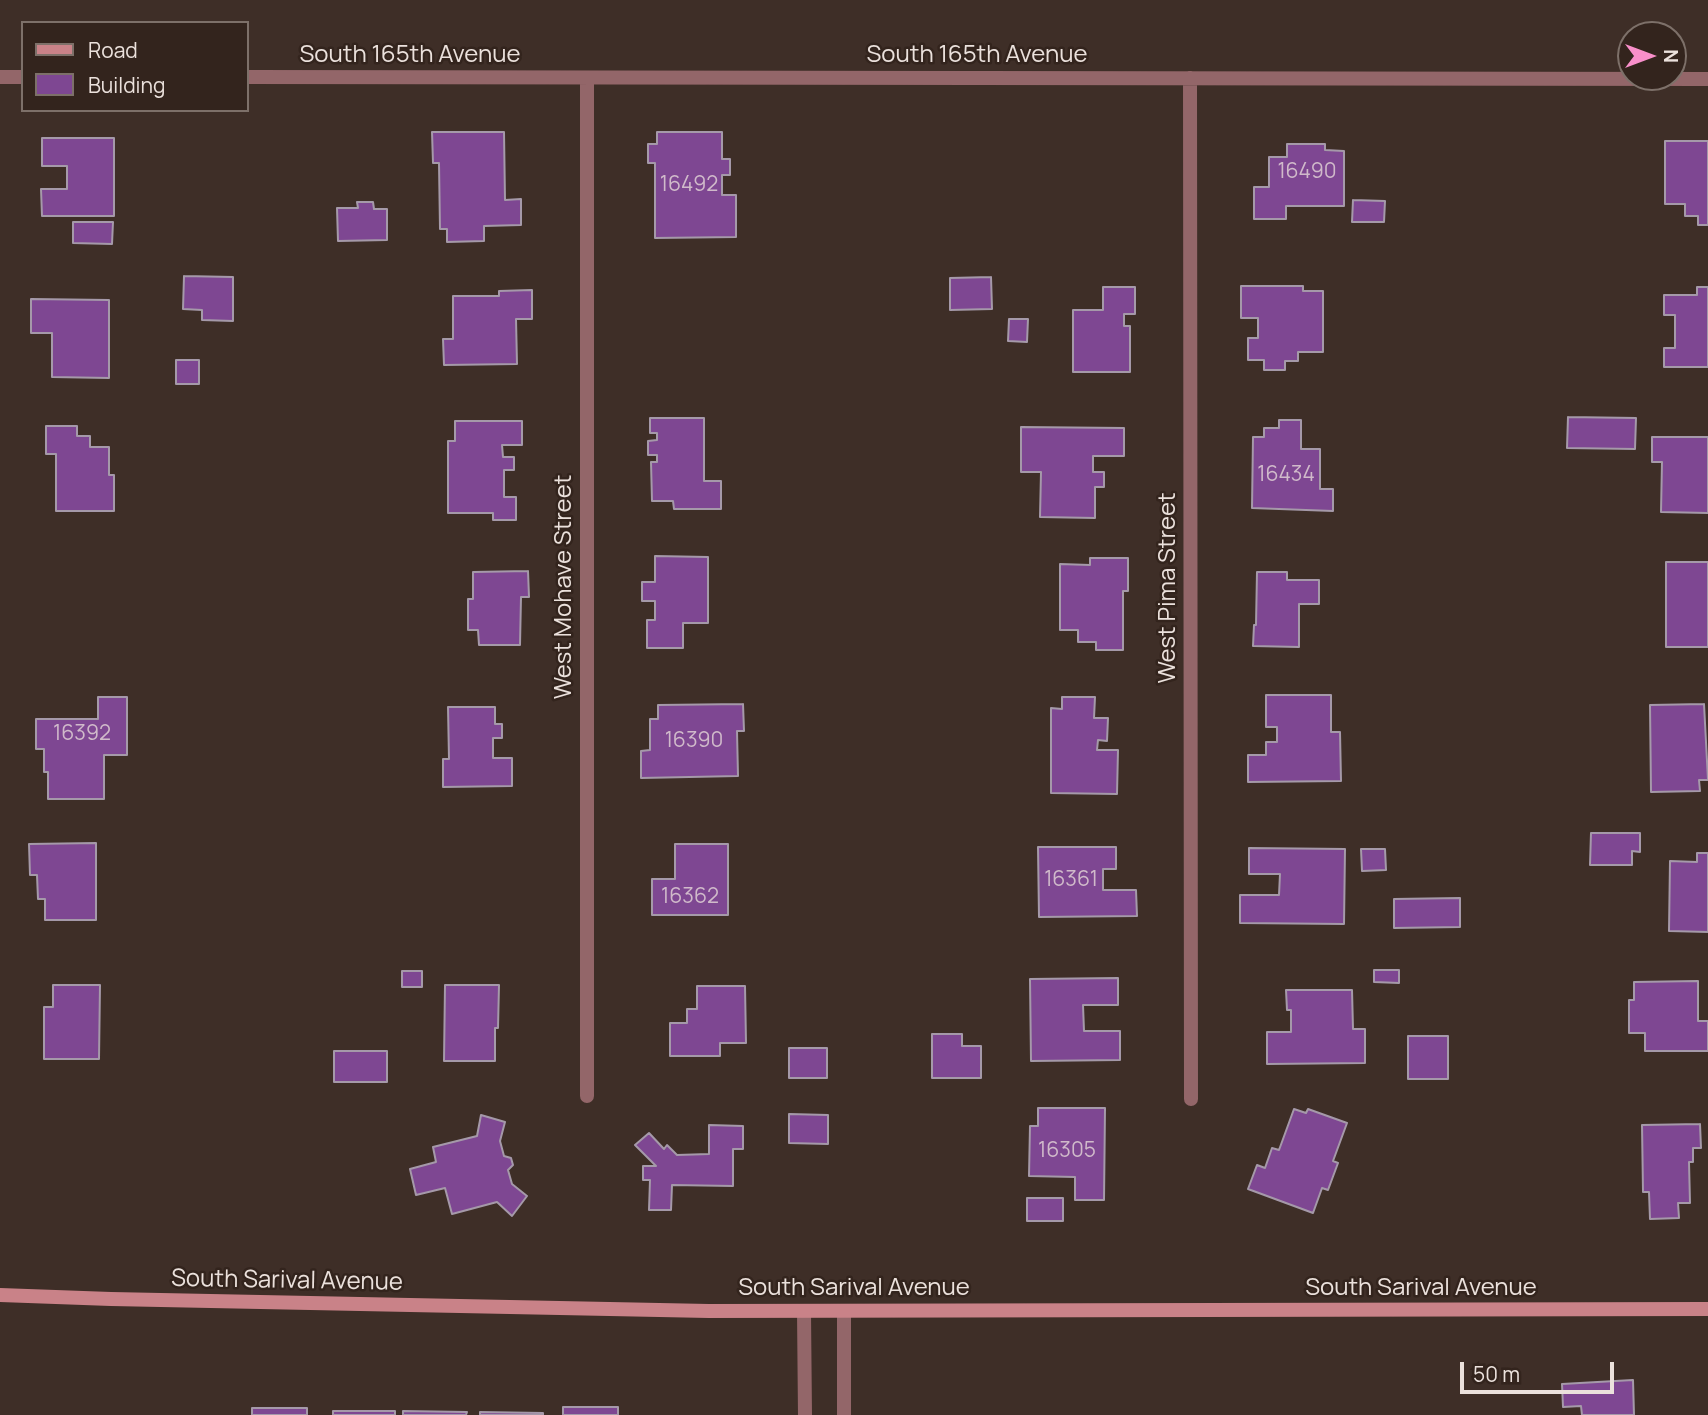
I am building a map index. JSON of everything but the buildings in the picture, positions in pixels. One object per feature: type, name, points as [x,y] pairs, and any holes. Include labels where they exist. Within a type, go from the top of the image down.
[{"type":"main road","name":"South Sarival Avenue","points":[[0,1295],[804,1312],[1708,1309]]},
{"type":"street","points":[[0,77],[21,77]]},
{"type":"street","name":"South 165th Avenue","points":[[248,77],[1708,79]]},
{"type":"street","name":"West Mohave Street","points":[[587,78],[587,1096]]},
{"type":"street","name":"West Pima Street","points":[[1190,78],[1191,1098]]},
{"type":"street","points":[[804,1312],[805,1415]]},
{"type":"street","points":[[844,1312],[844,1415]]}]
